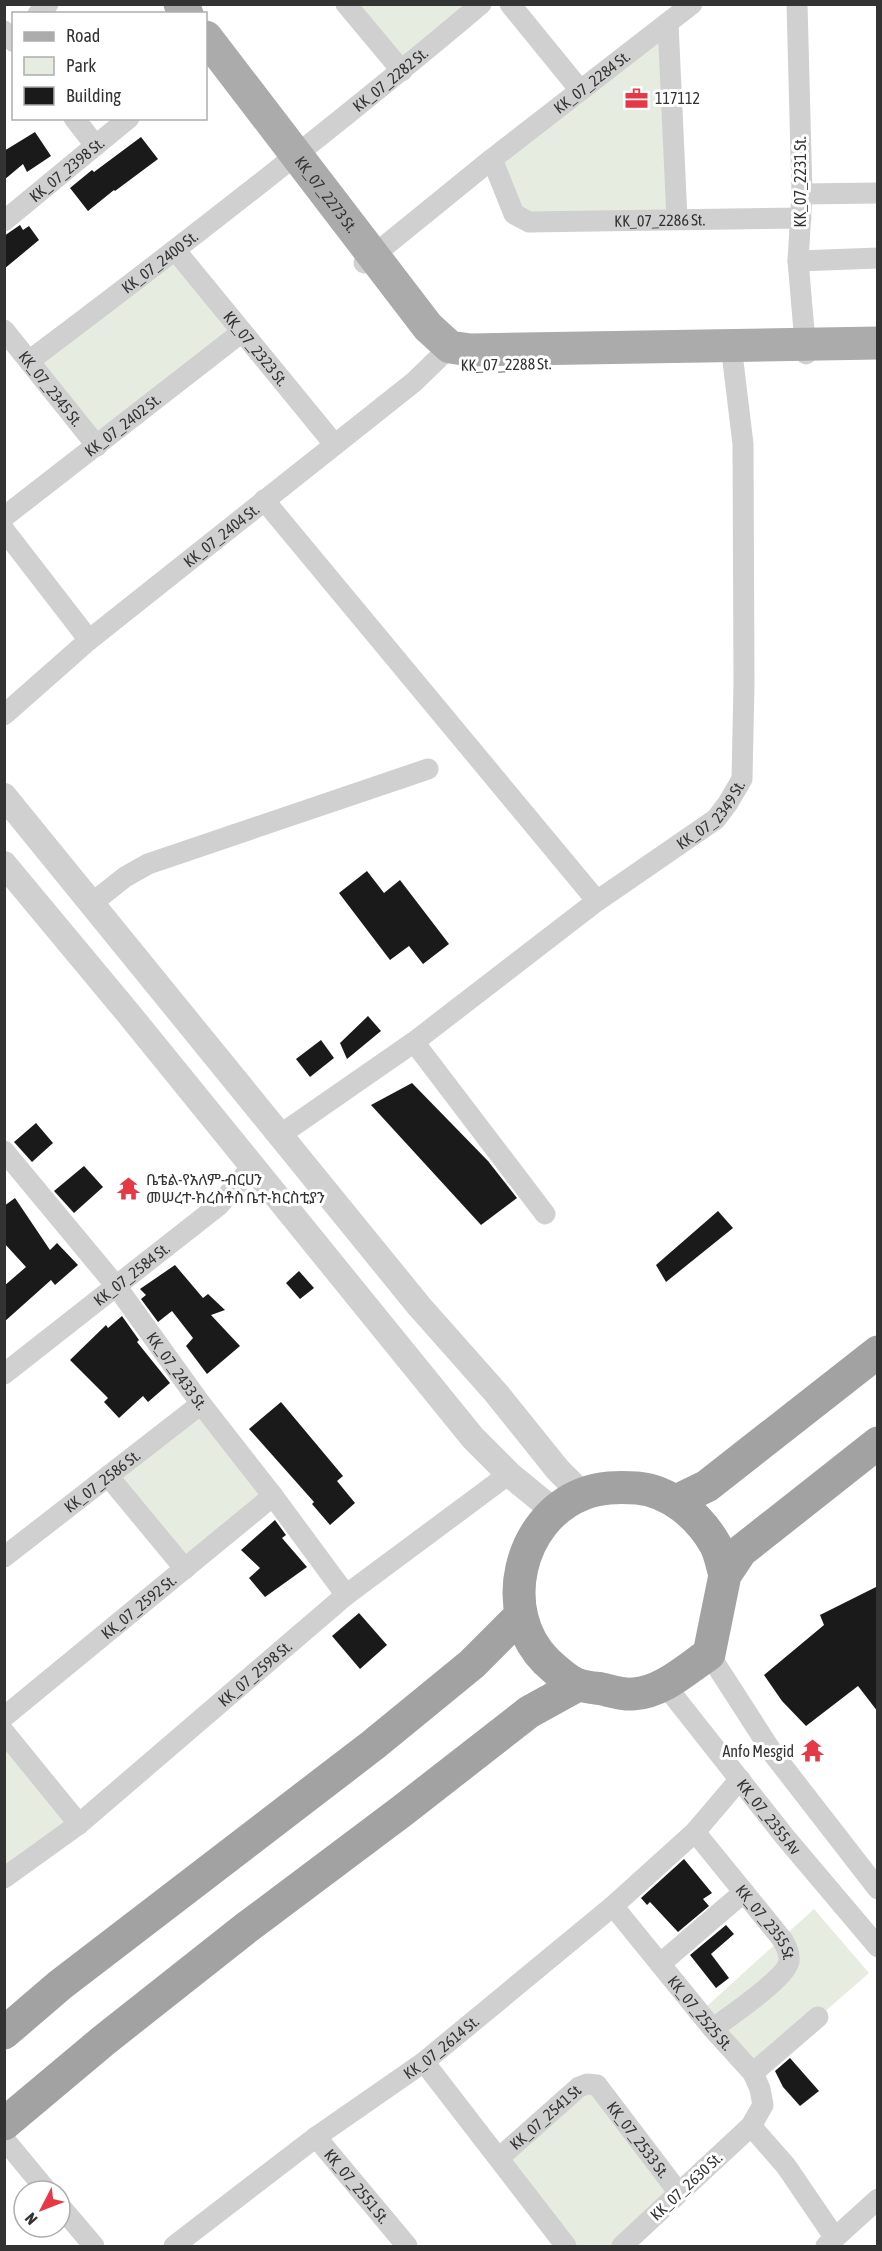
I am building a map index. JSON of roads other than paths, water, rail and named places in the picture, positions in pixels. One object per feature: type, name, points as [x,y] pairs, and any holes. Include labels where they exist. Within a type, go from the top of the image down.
[{"type":"highway","points":[[676,1502],[707,1486],[878,1352]]},
{"type":"highway","points":[[725,1575],[716,1546],[699,1521],[676,1502],[646,1489],[614,1487],[582,1494],[554,1511],[530,1541],[519,1577],[521,1615],[529,1637],[542,1656],[558,1672],[578,1685],[633,1694],[665,1685],[709,1654],[725,1575],[741,1551],[878,1443]]},
{"type":"highway","points":[[4,2033],[69,1978],[373,1744],[472,1664],[521,1615]]},
{"type":"highway","points":[[4,2124],[103,2041],[246,1928],[529,1712],[578,1685]]},
{"type":"main road","name":"KK_07_2273 St.","points":[[208,52],[369,259],[428,327],[445,353]]},
{"type":"main road","name":"KK_07_2288 St.","points":[[445,353],[470,350],[732,353],[806,351],[878,344]]},
{"type":"main road","name":"KK_07_2288 St.","points":[[806,351],[878,358]]},
{"type":"street","points":[[346,4],[402,71]]},
{"type":"street","name":"KK_07_2282 St.","points":[[292,158],[402,71],[481,4]]},
{"type":"street","points":[[510,4],[580,90]]},
{"type":"street","name":"KK_07_2231 St.","points":[[797,4],[802,194],[798,261],[806,351]]},
{"type":"street","name":"KK_07_2284 St.","points":[[369,259],[687,6]]},
{"type":"street","points":[[668,23],[677,219]]},
{"type":"street","points":[[76,120],[95,145]]},
{"type":"street","name":"KK_07_2398 St.","points":[[4,222],[126,120]]},
{"type":"street","name":"KK_07_2400 St.","points":[[28,361],[176,251],[292,158]]},
{"type":"street","name":"KK_07_2286 St.","points":[[492,159],[510,208],[519,218],[529,222],[801,218]]},
{"type":"street","points":[[802,194],[878,193]]},
{"type":"street","name":"KK_07_2323 St.","points":[[176,251],[335,445]]},
{"type":"street","points":[[798,261],[878,258]]},
{"type":"street","name":"KK_07_2345 St.","points":[[4,330],[97,446]]},
{"type":"street","name":"KK_07_2402 St.","points":[[4,518],[242,332]]},
{"type":"street","name":"KK_07_2404 St.","points":[[4,715],[89,640],[335,445],[445,353]]},
{"type":"street","name":"KK_07_2349 St.","points":[[280,1135],[414,1042],[597,901],[716,819],[742,779],[743,444],[732,353]]},
{"type":"street","points":[[264,500],[597,901]]},
{"type":"street","points":[[4,530],[89,640]]},
{"type":"street","points":[[91,904],[124,877],[148,864],[428,769]]},
{"type":"street","points":[[4,796],[418,1306],[497,1394],[558,1470],[582,1494]]},
{"type":"street","points":[[4,864],[473,1438],[509,1474],[554,1511]]},
{"type":"street","points":[[414,1042],[545,1214]]},
{"type":"street","name":"KK_07_2433 St.","points":[[4,1150],[12,1177],[117,1287],[201,1404],[346,1595]]},
{"type":"street","name":"KK_07_2584 St.","points":[[4,1374],[218,1206],[253,1166]]},
{"type":"street","name":"KK_07_2586 St.","points":[[4,1557],[201,1404]]},
{"type":"street","name":"KK_07_2598 St.","points":[[4,1878],[79,1824],[346,1595],[509,1474]]},
{"type":"street","points":[[108,1476],[185,1569]]},
{"type":"street","name":"KK_07_2592 St.","points":[[4,1718],[273,1496]]},
{"type":"street","points":[[709,1654],[774,1755],[878,1889]]},
{"type":"street","name":"KK_07_2355 Av","points":[[665,1685],[878,1947]]},
{"type":"street","points":[[4,1732],[79,1824]]},
{"type":"street","name":"KK_07_2614 St.","points":[[174,2247],[316,2137],[424,2062],[612,1906],[695,1832],[740,1779]]},
{"type":"street","name":"KK_07_2355 St.","points":[[695,1832],[782,1939],[788,1950],[789,1962],[782,1976],[713,2028]]},
{"type":"street","points":[[660,1964],[744,1892]]},
{"type":"street","name":"KK_07_2525 St.","points":[[612,1906],[753,2073],[760,2089],[763,2105],[751,2126]]},
{"type":"street","points":[[753,2073],[818,2017]]},
{"type":"street","name":"KK_07_2541 St.","points":[[424,2062],[566,2247]]},
{"type":"street","name":"KK_07_2541 St.","points":[[499,2158],[579,2087],[587,2084],[597,2085]]},
{"type":"street","name":"KK_07_2533 St.","points":[[597,2085],[679,2193]]},
{"type":"street","points":[[751,2126],[786,2166],[830,2242],[878,2199]]},
{"type":"street","name":"KK_07_2630 St.","points":[[622,2247],[751,2126]]},
{"type":"street","name":"KK_07_2551 St.","points":[[316,2137],[397,2243]]},
{"type":"street","points":[[4,2139],[37,2179]]},
{"type":"street","points":[[72,2220],[94,2247]]},
{"type":"place","name":"117112","points":[[637,98]]},
{"type":"place","name":"ቤቴል-የአለም-ብርሀን መሠረተ-ክረስቶስ ቤተ-ክርስቲያን","points":[[128,1188]]},
{"type":"place","name":"Anfo Mesgid","points":[[812,1751]]}]
